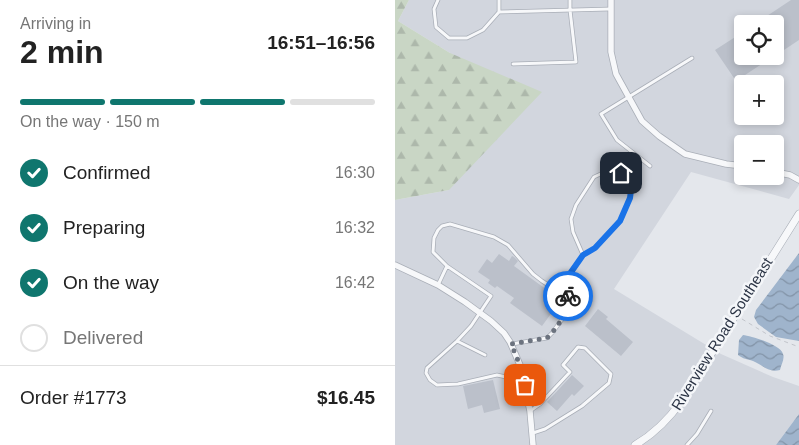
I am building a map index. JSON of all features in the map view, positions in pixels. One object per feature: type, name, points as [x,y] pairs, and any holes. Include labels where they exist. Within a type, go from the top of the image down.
[{"type":"street","points":[[611,0],[611,52],[616,74],[642,121],[659,136],[685,154],[734,165]]},
{"type":"street","points":[[784,174],[799,180]]},
{"type":"street","name":"Riverview Road Southeast","points":[[638,444],[657,430],[681,402],[799,214]]},
{"type":"street","points":[[395,265],[438,285],[480,313],[504,333],[520,365],[529,411],[533,445]]},
{"type":"lane","points":[[438,0],[434,9],[436,27],[449,38],[467,38],[483,30],[499,12],[499,0]]},
{"type":"lane","points":[[513,64],[576,62],[570,0]]},
{"type":"lane","points":[[499,12],[611,9]]},
{"type":"lane","points":[[649,166],[617,140],[601,114],[692,58]]},
{"type":"lane","points":[[511,344],[547,338],[569,310],[567,290],[569,275],[583,255],[595,248],[620,221],[630,198],[631,190],[628,181],[621,173],[607,170],[594,177],[576,205],[571,218],[573,232],[583,255]]},
{"type":"lane","points":[[525,388],[516,387],[506,377],[497,375],[457,384],[437,386],[430,380],[426,373],[427,368],[471,326],[491,296],[447,266],[433,252],[434,238],[442,226],[450,224],[494,237],[509,245],[533,274],[542,281],[557,290],[567,290]]},
{"type":"lane","points":[[438,285],[447,266]]},
{"type":"lane","points":[[457,341],[485,355]]},
{"type":"lane","points":[[529,411],[540,404],[570,372],[563,365],[578,347],[585,348],[611,374],[609,383],[582,406],[545,429],[532,434]]},
{"type":"lane","points":[[687,445],[697,434],[711,411]]},
{"type":"path","points":[[735,315],[770,336],[799,347]]},
{"type":"shaded area","points":[[409,0],[799,0],[799,185],[789,199],[738,185],[784,185],[784,135],[734,135],[734,184],[691,172],[614,289],[721,354],[773,377],[799,386],[799,414],[776,445],[395,445],[395,200],[449,190],[450,53],[398,21]]},
{"type":"green space","points":[[395,0],[409,0],[398,21],[450,53],[542,92],[449,190],[395,200]]},
{"type":"water","points":[[799,253],[799,341],[776,337],[758,324],[754,317],[756,310]]},
{"type":"water","points":[[743,335],[777,347],[784,358],[780,370],[769,370],[738,355],[739,340]]},
{"type":"water","points":[[799,414],[799,445],[776,445]]},
{"type":"building","points":[[791,0],[799,0],[799,40],[784,50],[784,15],[768,15]]},
{"type":"building","points":[[734,38],[734,65],[760,65],[745,75],[734,75],[734,78],[715,50]]},
{"type":"building","points":[[499,254],[509,261],[512,256],[514,257],[518,261],[514,266],[561,300],[542,326],[510,303],[514,298],[497,286],[495,288],[488,283],[490,280],[478,272],[487,259],[492,263]]},
{"type":"building","points":[[598,309],[608,317],[606,319],[633,342],[621,356],[585,326]]},
{"type":"building","points":[[572,375],[584,386],[574,396],[572,394],[557,411],[547,402]]},
{"type":"building","points":[[493,380],[500,409],[484,413],[482,405],[468,409],[463,386]]},
{"type":"way so far","points":[[525,385],[520,365],[511,344],[547,338],[569,310],[568,296]]},
{"type":"route","points":[[568,296],[569,275],[583,255],[595,248],[620,221],[630,198],[631,190],[628,181],[621,173]]}]
